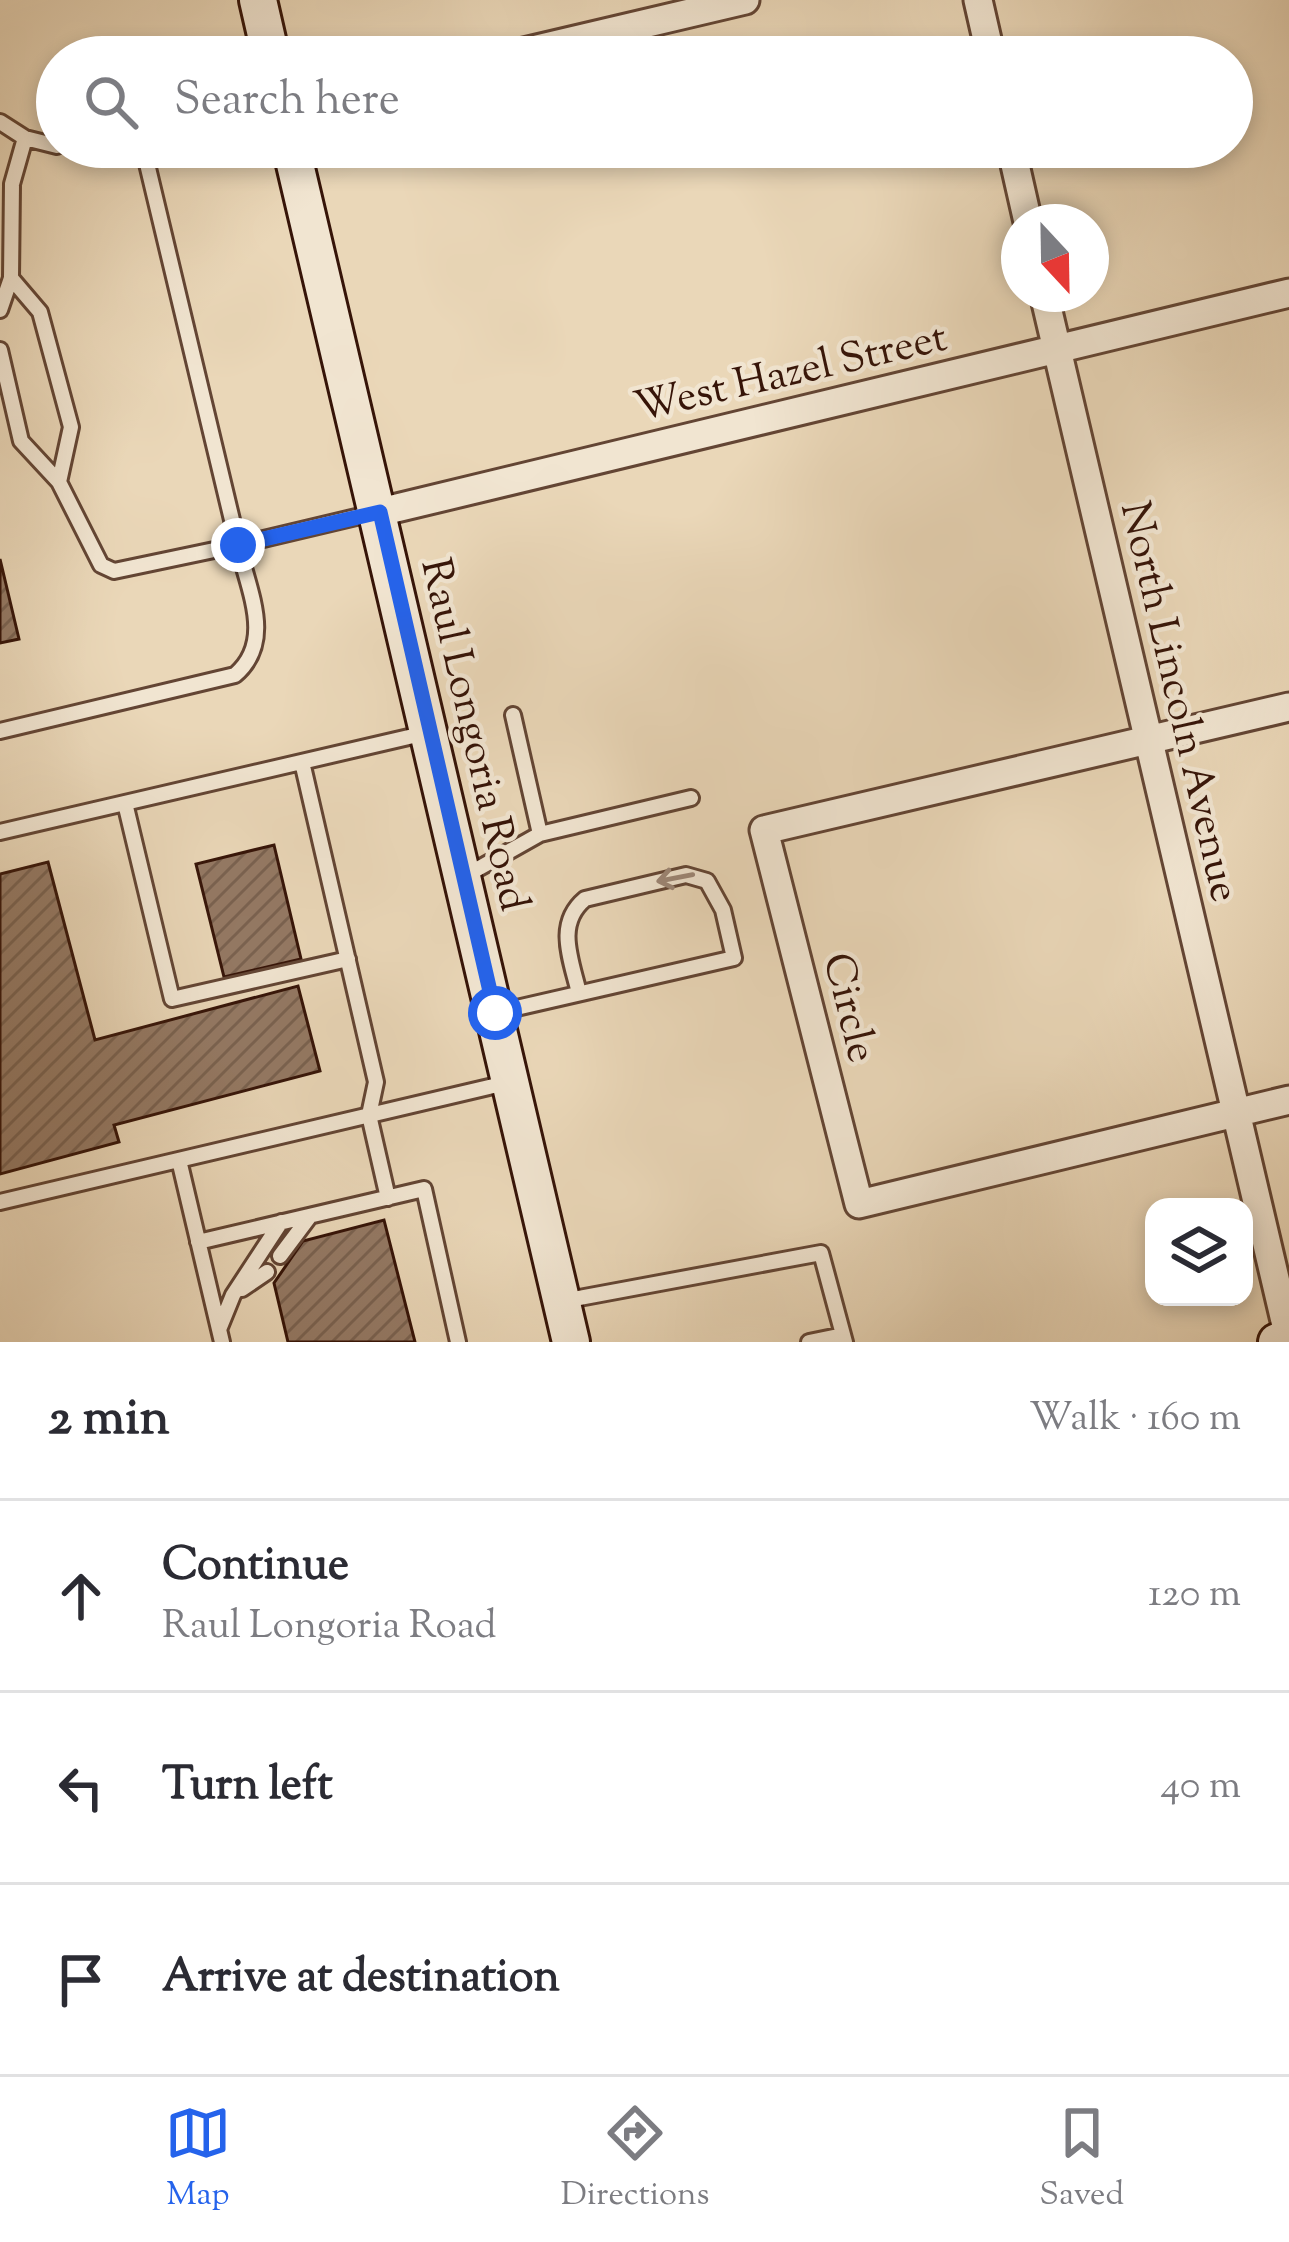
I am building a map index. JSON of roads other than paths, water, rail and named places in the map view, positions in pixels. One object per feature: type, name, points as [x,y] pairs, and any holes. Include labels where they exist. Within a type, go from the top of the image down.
[{"type":"main road","points":[[258,0],[266,36]]},
{"type":"main road","name":"Raul Longoria Road","points":[[296,168],[571,1342]]},
{"type":"main road","points":[[1277,1342],[1289,1339]]},
{"type":"street","points":[[592,36],[745,0]]},
{"type":"street","points":[[979,0],[987,36]]},
{"type":"street","points":[[1016,168],[1024,204]]},
{"type":"street","name":"West Hazel Street","points":[[380,512],[1289,293]]},
{"type":"street","name":"North Lincoln Avenue","points":[[1048,312],[1289,1339]]},
{"type":"street","points":[[1148,742],[1289,707]]},
{"type":"street","name":"Circle","points":[[1148,742],[764,830],[859,1204],[1238,1112]]},
{"type":"street","points":[[1238,1112],[1289,1100]]},
{"type":"lane","points":[[0,122],[36,141]]},
{"type":"lane","points":[[0,310],[11,278],[12,184],[25,138]]},
{"type":"lane","points":[[0,730],[235,675],[253,660],[259,634],[148,168]]},
{"type":"lane","points":[[11,278],[40,312],[71,427],[58,482]]},
{"type":"lane","points":[[0,350],[21,441],[58,482],[101,565],[114,571],[380,512]]},
{"type":"lane","points":[[514,715],[540,835]]},
{"type":"lane","points":[[0,832],[431,732]]},
{"type":"lane","points":[[302,761],[376,1082],[369,1115],[388,1198]]},
{"type":"lane","points":[[464,876],[540,835],[691,798]]},
{"type":"lane","points":[[125,803],[172,999],[348,959]]},
{"type":"lane","points":[[495,1013],[734,958],[723,910],[707,881],[686,875],[586,899],[573,909],[566,942],[578,993]]},
{"type":"lane","points":[[0,1202],[511,1082]]},
{"type":"lane","points":[[178,1160],[221,1335]]},
{"type":"lane","points":[[198,1242],[424,1189],[458,1342]]},
{"type":"lane","points":[[280,1256],[310,1216]]},
{"type":"lane","points":[[221,1335],[233,1294],[280,1222]]},
{"type":"lane","points":[[561,1301],[821,1253],[844,1338],[809,1342]]},
{"type":"lane","points":[[233,1294],[268,1272]]}]
